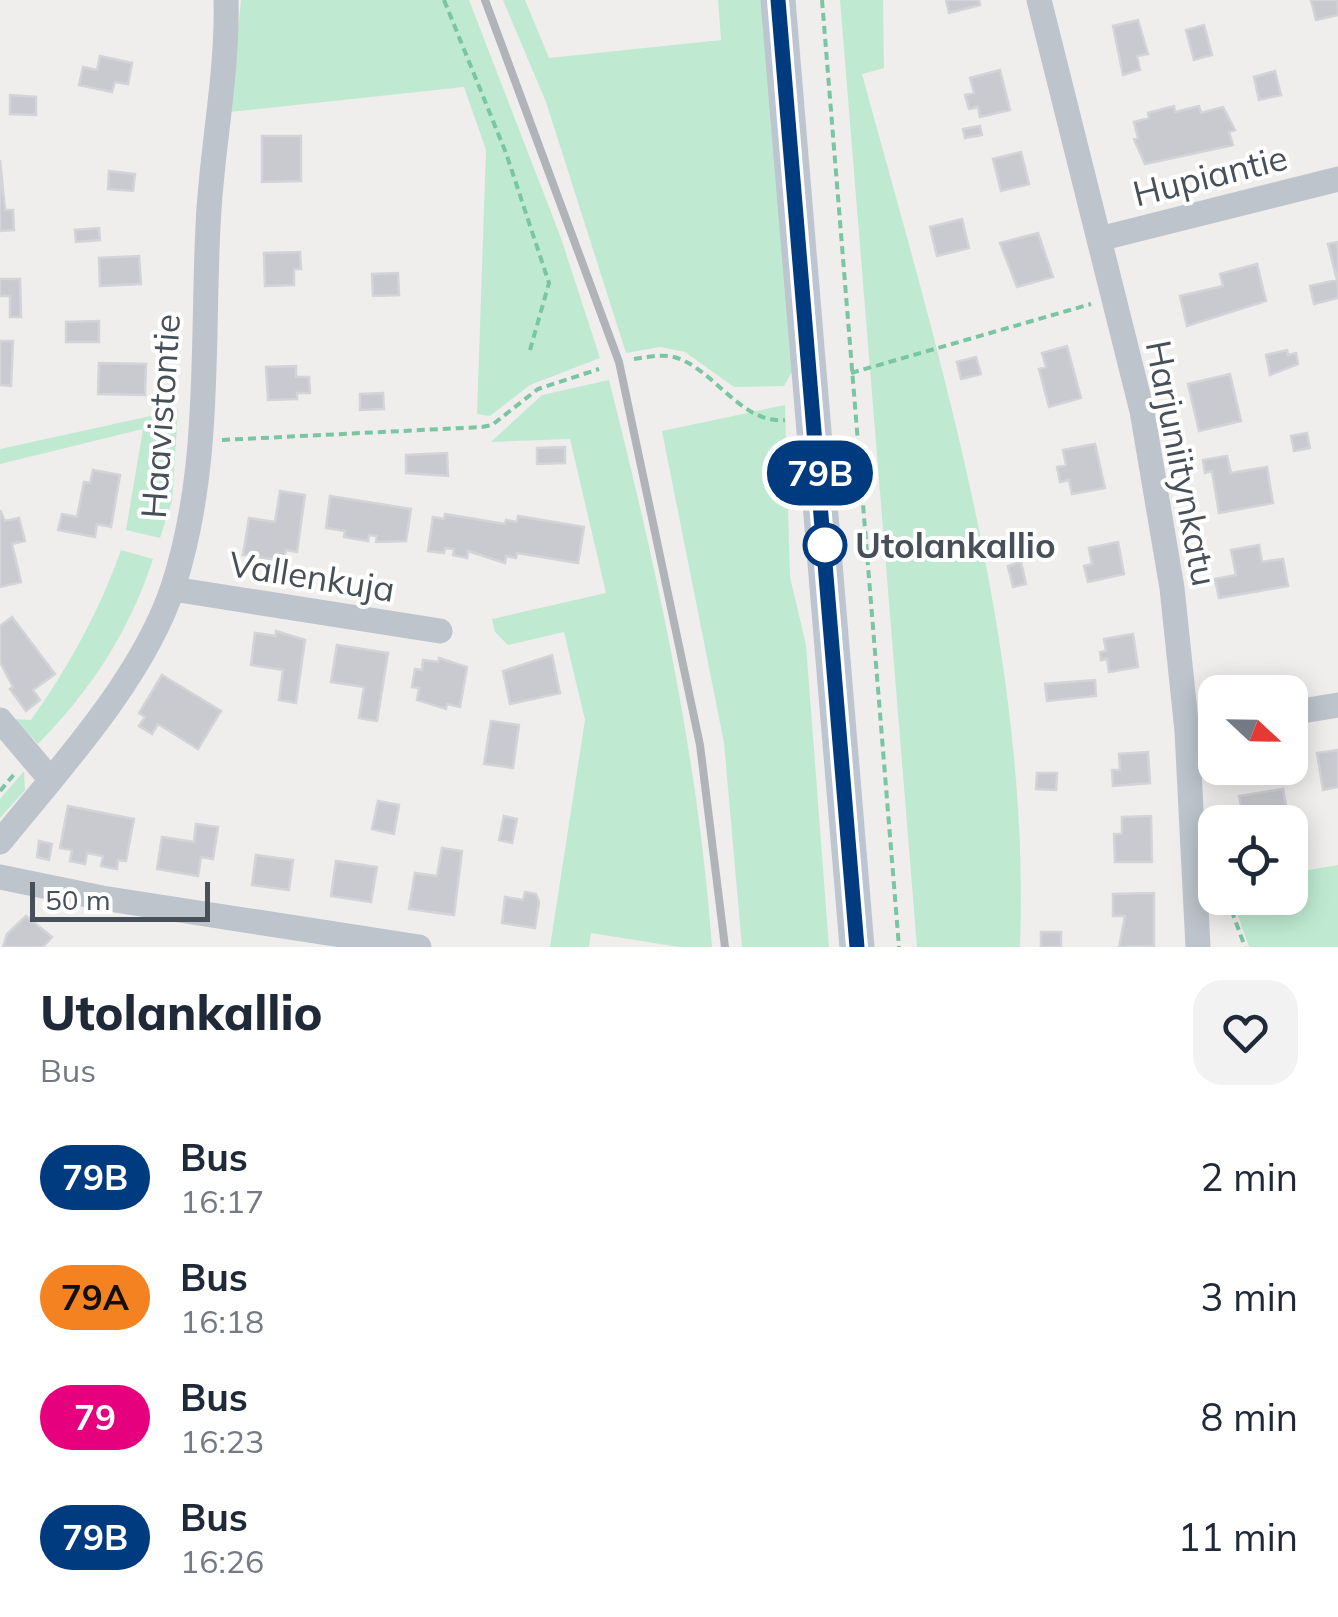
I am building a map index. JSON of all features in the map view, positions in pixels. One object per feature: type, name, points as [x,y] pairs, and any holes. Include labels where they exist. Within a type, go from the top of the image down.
[{"type":"main road","points":[[778,0],[857,947]]},
{"type":"street","name":"Haavistontie","points":[[0,842],[51,780],[131,670],[172,589],[192,516],[200,441],[208,216],[226,0]]},
{"type":"street","name":"Harjuniitynkatu","points":[[1039,0],[1142,411],[1170,574],[1187,730],[1198,947]]},
{"type":"street","name":"Hupiantie","points":[[1099,239],[1338,179]]},
{"type":"street","name":"Vallenkuja","points":[[172,589],[440,631]]},
{"type":"street","points":[[1308,710],[1338,704]]},
{"type":"street","points":[[0,720],[51,780]]},
{"type":"street","points":[[1187,730],[1198,729]]},
{"type":"street","points":[[0,877],[102,898],[419,947]]},
{"type":"path","points":[[444,0],[506,152],[548,284],[530,350]]},
{"type":"path","points":[[822,0],[899,947]]},
{"type":"path","points":[[850,374],[1113,298]]},
{"type":"path","points":[[634,359],[676,357],[730,397],[773,421]]},
{"type":"path","points":[[200,441],[482,427],[492,425],[538,389],[599,368]]},
{"type":"path","points":[[0,791],[30,756]]},
{"type":"path","points":[[1234,915],[1246,947]]},
{"type":"green space","points":[[241,0],[469,0],[561,238],[600,358],[530,385],[490,416],[477,414],[486,150],[464,87],[230,112]]},
{"type":"green space","points":[[503,0],[525,0],[549,58],[721,40],[718,0],[764,0],[792,372],[784,386],[734,387],[685,352],[660,347],[626,353],[546,102]]},
{"type":"green space","points":[[840,0],[883,0],[884,68],[862,74],[949,396],[995,615],[1011,726],[1020,836],[1020,947],[917,947]]},
{"type":"green space","points":[[609,380],[643,520],[686,732],[712,947],[679,947],[591,933],[589,947],[550,947],[585,720],[564,632],[508,645],[495,632],[492,619],[606,593],[570,439],[491,442],[542,395]]},
{"type":"green space","points":[[785,405],[790,577],[806,645],[829,947],[742,947],[724,743],[662,431]]},
{"type":"green space","points":[[178,410],[172,501],[160,538],[126,530],[143,429],[0,464],[0,449]]},
{"type":"green space","points":[[121,550],[153,559],[143,586],[92,681],[38,744],[14,719],[31,720],[58,679],[93,617]]},
{"type":"green space","points":[[24,771],[25,790],[0,818],[0,799]]},
{"type":"green space","points":[[1338,865],[1338,947],[1249,947],[1238,915],[1308,915],[1308,870]]},
{"type":"building","points":[[946,0],[979,0],[980,5],[949,13]]},
{"type":"building","points":[[1311,0],[1338,0],[1338,15],[1316,20]]},
{"type":"building","points":[[1138,20],[1148,54],[1137,56],[1140,70],[1123,75],[1113,26]]},
{"type":"building","points":[[1204,25],[1212,55],[1194,60],[1186,30]]},
{"type":"building","points":[[100,56],[132,63],[128,84],[115,82],[112,92],[79,85],[83,67],[97,70]]},
{"type":"building","points":[[1000,70],[1010,110],[980,117],[978,107],[969,109],[965,95],[974,93],[970,78]]},
{"type":"building","points":[[1275,71],[1281,95],[1259,100],[1254,77]]},
{"type":"building","points":[[10,95],[36,97],[36,115],[10,114]]},
{"type":"building","points":[[1174,106],[1175,112],[1199,106],[1201,113],[1223,107],[1235,130],[1229,132],[1233,145],[1145,164],[1134,139],[1138,138],[1134,122],[1149,118],[1148,113]]},
{"type":"building","points":[[980,126],[982,135],[965,138],[963,129]]},
{"type":"building","points":[[262,136],[301,136],[301,181],[262,182]]},
{"type":"building","points":[[1021,152],[1029,184],[1001,191],[993,159]]},
{"type":"building","points":[[0,160],[5,210],[13,210],[14,230],[0,231]]},
{"type":"building","points":[[109,171],[135,174],[133,191],[108,189]]},
{"type":"building","points":[[962,219],[969,248],[937,256],[930,227]]},
{"type":"building","points":[[99,228],[100,240],[76,242],[75,230]]},
{"type":"building","points":[[1038,233],[1053,277],[1017,287],[1000,243]]},
{"type":"building","points":[[1338,242],[1338,298],[1314,304],[1310,286],[1337,280],[1328,244]]},
{"type":"building","points":[[300,252],[301,269],[294,269],[294,285],[265,286],[264,253]]},
{"type":"building","points":[[139,256],[141,284],[100,286],[99,258]]},
{"type":"building","points":[[1257,264],[1266,301],[1187,326],[1180,296],[1223,286],[1220,274]]},
{"type":"building","points":[[398,273],[399,295],[373,296],[372,274]]},
{"type":"building","points":[[0,279],[20,279],[21,317],[10,317],[10,296],[0,296]]},
{"type":"building","points":[[99,321],[99,342],[66,342],[66,322]]},
{"type":"building","points":[[0,341],[13,341],[11,386],[0,385]]},
{"type":"building","points":[[1067,346],[1081,398],[1049,407],[1039,369],[1046,367],[1042,353]]},
{"type":"building","points":[[1287,350],[1288,355],[1296,353],[1298,364],[1270,375],[1266,355]]},
{"type":"building","points":[[976,357],[981,374],[961,379],[957,362]]},
{"type":"building","points":[[99,363],[146,364],[145,395],[98,394]]},
{"type":"building","points":[[296,366],[296,377],[309,377],[310,393],[297,393],[297,399],[268,400],[266,367]]},
{"type":"building","points":[[1230,374],[1241,421],[1199,431],[1188,384]]},
{"type":"building","points":[[383,393],[384,409],[360,410],[360,394]]},
{"type":"building","points":[[1307,433],[1310,448],[1294,451],[1291,436]]},
{"type":"building","points":[[1095,444],[1105,488],[1072,494],[1069,480],[1060,482],[1057,467],[1066,465],[1063,450]]},
{"type":"building","points":[[565,447],[565,463],[537,464],[537,448]]},
{"type":"building","points":[[447,453],[448,476],[406,473],[406,455]]},
{"type":"building","points":[[1227,456],[1231,473],[1267,467],[1273,503],[1219,513],[1212,471],[1205,473],[1203,460]]},
{"type":"building","points":[[93,470],[120,475],[111,527],[97,524],[95,537],[58,530],[62,514],[77,517],[84,482],[90,483]]},
{"type":"building","points":[[280,491],[305,495],[297,552],[286,550],[284,561],[243,555],[249,518],[275,522]]},
{"type":"building","points":[[330,496],[411,509],[406,541],[376,542],[377,536],[369,535],[368,541],[344,537],[345,531],[326,528]]},
{"type":"building","points":[[0,510],[5,521],[19,518],[25,541],[12,544],[21,582],[0,587]]},
{"type":"building","points":[[445,514],[505,524],[506,520],[517,522],[518,516],[584,527],[578,563],[517,553],[516,558],[506,556],[505,563],[468,551],[467,558],[453,555],[454,549],[445,548],[444,553],[428,551],[433,517],[444,519]]},
{"type":"building","points":[[1118,542],[1124,574],[1088,582],[1084,566],[1092,564],[1089,548]]},
{"type":"building","points":[[1259,545],[1262,562],[1283,559],[1288,586],[1219,598],[1215,579],[1236,575],[1231,550]]},
{"type":"building","points":[[1021,562],[1026,584],[1013,587],[1008,566]]},
{"type":"building","points":[[361,584],[379,587],[377,599],[359,596]]},
{"type":"building","points":[[12,617],[55,674],[33,690],[40,700],[26,711],[10,689],[13,687],[0,662],[0,626]]},
{"type":"building","points":[[276,631],[305,640],[296,703],[279,700],[283,670],[251,665],[255,633],[276,636]]},
{"type":"building","points":[[1133,634],[1138,667],[1109,672],[1107,659],[1101,660],[1100,652],[1106,651],[1104,639]]},
{"type":"building","points":[[337,645],[388,653],[377,721],[359,718],[364,687],[331,682]]},
{"type":"building","points":[[552,655],[560,693],[510,704],[503,671]]},
{"type":"building","points":[[439,658],[467,667],[460,707],[447,704],[446,709],[417,700],[419,688],[412,687],[415,669],[422,670],[423,660],[438,662]]},
{"type":"building","points":[[162,675],[221,711],[198,749],[158,724],[152,734],[139,726],[145,717],[139,713]]},
{"type":"building","points":[[1095,680],[1096,696],[1047,701],[1045,684]]},
{"type":"building","points":[[491,721],[519,725],[513,768],[484,764]]},
{"type":"building","points":[[1338,750],[1338,787],[1323,790],[1317,753]]},
{"type":"building","points":[[1148,752],[1150,783],[1113,786],[1112,770],[1120,770],[1119,754]]},
{"type":"building","points":[[1037,773],[1057,773],[1056,790],[1036,789]]},
{"type":"building","points":[[1283,789],[1286,805],[1241,805],[1239,796]]},
{"type":"building","points":[[378,801],[399,805],[394,834],[372,829]]},
{"type":"building","points":[[68,806],[134,819],[126,861],[118,860],[117,869],[101,866],[103,856],[87,853],[85,864],[70,861],[72,850],[60,848]]},
{"type":"building","points":[[504,816],[517,819],[512,843],[499,840]]},
{"type":"building","points":[[1151,816],[1152,862],[1115,862],[1114,834],[1122,834],[1122,817]]},
{"type":"building","points":[[196,824],[218,827],[213,859],[201,857],[198,876],[157,869],[162,837],[194,842]]},
{"type":"building","points":[[39,841],[52,844],[49,860],[37,857]]},
{"type":"building","points":[[442,848],[462,851],[454,915],[409,909],[415,873],[437,876]]},
{"type":"building","points":[[256,855],[293,860],[289,890],[252,885]]},
{"type":"building","points":[[336,861],[377,867],[371,902],[331,896]]},
{"type":"building","points":[[525,892],[536,894],[539,902],[535,928],[502,923],[505,897],[523,900]]},
{"type":"building","points":[[1154,893],[1154,946],[1119,947],[1125,916],[1113,916],[1113,894]]},
{"type":"building","points":[[26,916],[52,937],[43,947],[3,947],[7,934]]},
{"type":"building","points":[[1041,932],[1061,932],[1061,947],[1041,947]]},
{"type":"railway","points":[[485,0],[619,362],[700,745],[725,947]]},
{"type":"bus line","name":"79B","points":[[778,0],[857,947]]},
{"type":"place","name":"Utolankallio","points":[[825,545]]}]
